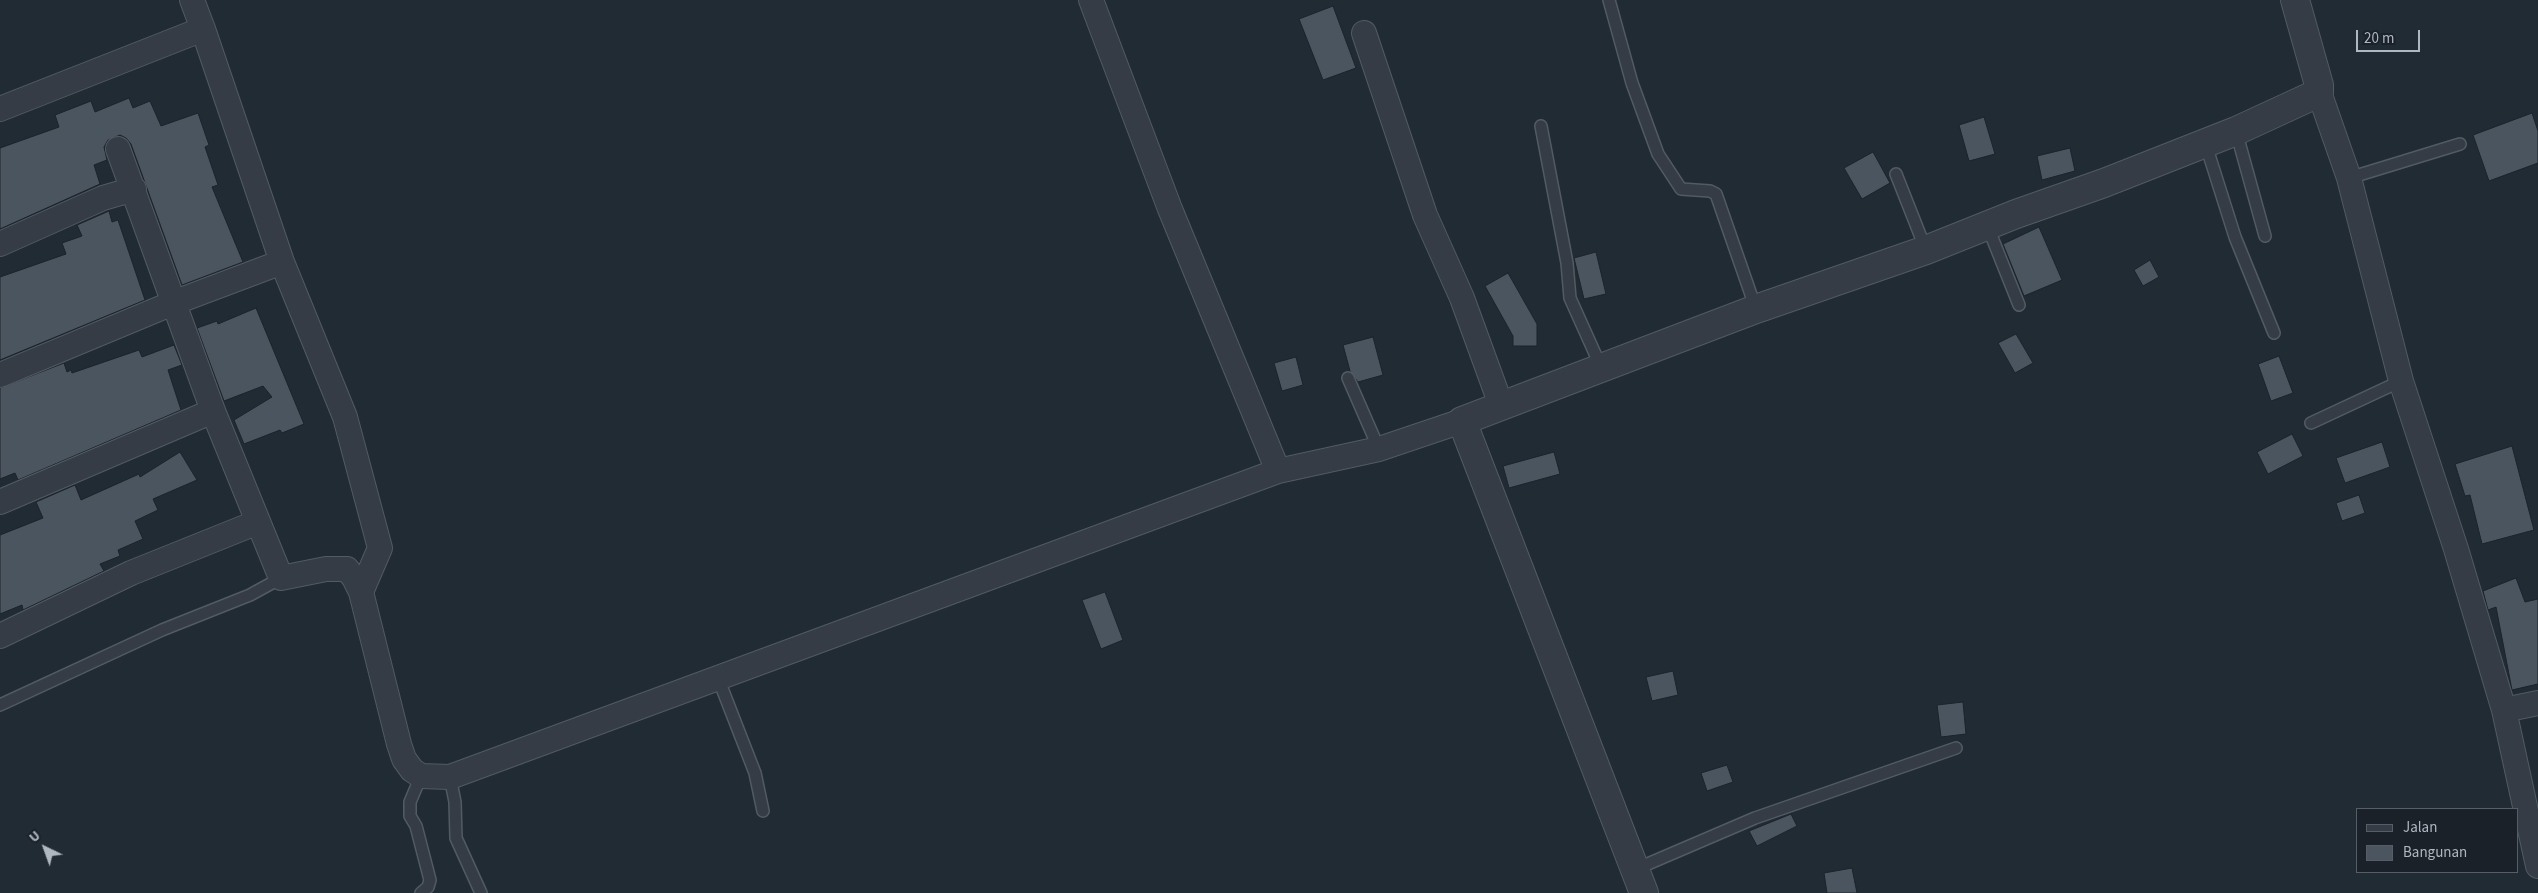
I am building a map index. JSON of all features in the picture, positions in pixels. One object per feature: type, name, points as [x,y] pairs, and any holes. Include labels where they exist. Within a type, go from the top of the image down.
[{"type":"street","points":[[192,0],[282,262],[345,417],[380,548],[361,592]]},
{"type":"street","points":[[1091,0],[1174,218],[1278,471]]},
{"type":"street","points":[[2294,0],[2319,85],[2318,92],[2349,178],[2401,380],[2456,549],[2504,710],[2538,866]]},
{"type":"street","points":[[0,109],[202,29]]},
{"type":"street","points":[[1364,32],[1425,215],[1462,298],[1502,405]]},
{"type":"street","points":[[118,148],[213,411],[281,578],[326,569],[347,569],[361,592],[398,744],[404,759],[412,770],[421,776],[450,777],[1278,471],[1379,449],[1462,421],[1756,309],[1926,250],[1987,225],[2104,183],[2236,131],[2318,92]]},
{"type":"street","points":[[0,244],[103,198],[134,189]]},
{"type":"street","points":[[0,375],[173,303],[282,262]]},
{"type":"street","points":[[0,502],[213,411]]},
{"type":"street","points":[[1462,421],[1640,881]]},
{"type":"street","points":[[0,636],[131,573],[258,522]]},
{"type":"street","points":[[2504,710],[2538,702]]},
{"type":"lane","points":[[1609,0],[1632,84],[1658,154],[1681,189],[1710,191],[1716,194],[1756,309]]},
{"type":"lane","points":[[1540,126],[1568,271],[1570,298],[1601,367]]},
{"type":"lane","points":[[2236,131],[2265,236]]},
{"type":"lane","points":[[2205,142],[2235,237],[2274,333]]},
{"type":"lane","points":[[2349,178],[2460,144]]},
{"type":"lane","points":[[1896,174],[1926,250]]},
{"type":"lane","points":[[1987,225],[2019,305]]},
{"type":"lane","points":[[1348,378],[1379,449]]},
{"type":"lane","points":[[2311,423],[2401,380]]},
{"type":"lane","points":[[0,704],[162,630],[250,595],[281,578]]},
{"type":"lane","points":[[718,678],[755,773],[763,811]]},
{"type":"lane","points":[[1640,881],[1754,818],[1956,748]]},
{"type":"lane","points":[[421,776],[410,802],[410,816],[416,826],[430,880],[428,887],[421,893]]},
{"type":"lane","points":[[450,777],[455,802],[456,838],[480,893]]},
{"type":"building","points":[[1333,6],[1356,68],[1323,80],[1299,19]]},
{"type":"building","points":[[129,98],[133,108],[150,101],[161,126],[198,113],[209,145],[205,147],[218,185],[212,187],[243,262],[182,285],[131,144],[120,135],[108,140],[104,147],[107,160],[94,165],[100,184],[0,229],[0,148],[59,127],[55,115],[91,101],[95,112]]},
{"type":"building","points":[[2532,113],[2538,131],[2538,163],[2489,181],[2473,135]]},
{"type":"building","points":[[1984,117],[1995,154],[1969,161],[1959,125]]},
{"type":"building","points":[[2070,148],[2075,171],[2042,180],[2037,156]]},
{"type":"building","points":[[1873,152],[1890,183],[1862,199],[1844,168]]},
{"type":"building","points":[[109,211],[112,222],[118,220],[145,300],[0,360],[0,277],[66,254],[62,243],[82,236],[77,225]]},
{"type":"building","points":[[2039,227],[2062,280],[2024,296],[2003,244]]},
{"type":"building","points":[[1596,252],[1606,294],[1584,299],[1574,258]]},
{"type":"building","points":[[2150,260],[2159,277],[2143,286],[2134,270]]},
{"type":"building","points":[[1508,273],[1537,324],[1537,346],[1513,346],[1513,336],[1485,286]]},
{"type":"building","points":[[256,308],[304,424],[282,433],[280,430],[244,444],[234,420],[272,397],[263,386],[224,401],[197,328],[217,321],[218,324]]},
{"type":"building","points":[[2016,334],[2033,363],[2015,373],[1998,343]]},
{"type":"building","points":[[1373,337],[1383,375],[1358,382],[1350,371],[1343,345]]},
{"type":"building","points":[[174,345],[182,365],[168,370],[181,410],[18,480],[15,473],[0,479],[0,388],[64,363],[67,372],[71,370],[72,373],[139,350],[142,357]]},
{"type":"building","points":[[2279,356],[2293,393],[2271,401],[2258,364]]},
{"type":"building","points":[[1296,357],[1303,385],[1282,391],[1274,363]]},
{"type":"building","points":[[2292,434],[2303,456],[2268,474],[2257,452]]},
{"type":"building","points":[[2382,442],[2390,467],[2345,483],[2336,458]]},
{"type":"building","points":[[2512,446],[2534,530],[2482,544],[2470,495],[2465,496],[2455,464]]},
{"type":"building","points":[[180,452],[197,480],[153,499],[158,510],[135,521],[143,539],[118,550],[120,556],[100,564],[104,571],[23,610],[22,605],[0,614],[0,535],[43,518],[36,502],[75,485],[81,500],[139,474],[140,477]]},
{"type":"building","points":[[1554,452],[1560,474],[1509,488],[1503,466]]},
{"type":"building","points":[[2359,495],[2365,513],[2342,521],[2336,503]]},
{"type":"building","points":[[2516,578],[2525,602],[2538,599],[2538,684],[2512,690],[2496,607],[2488,610],[2483,591]]},
{"type":"building","points":[[1105,592],[1123,640],[1101,649],[1082,600]]},
{"type":"building","points":[[1673,671],[1678,695],[1652,701],[1646,677]]},
{"type":"building","points":[[1963,702],[1966,734],[1941,737],[1937,705]]},
{"type":"building","points":[[1727,765],[1733,782],[1707,791],[1701,773]]},
{"type":"building","points":[[1791,814],[1797,826],[1757,846],[1749,831]]},
{"type":"building","points":[[1852,868],[1857,893],[1827,893],[1824,873]]}]
